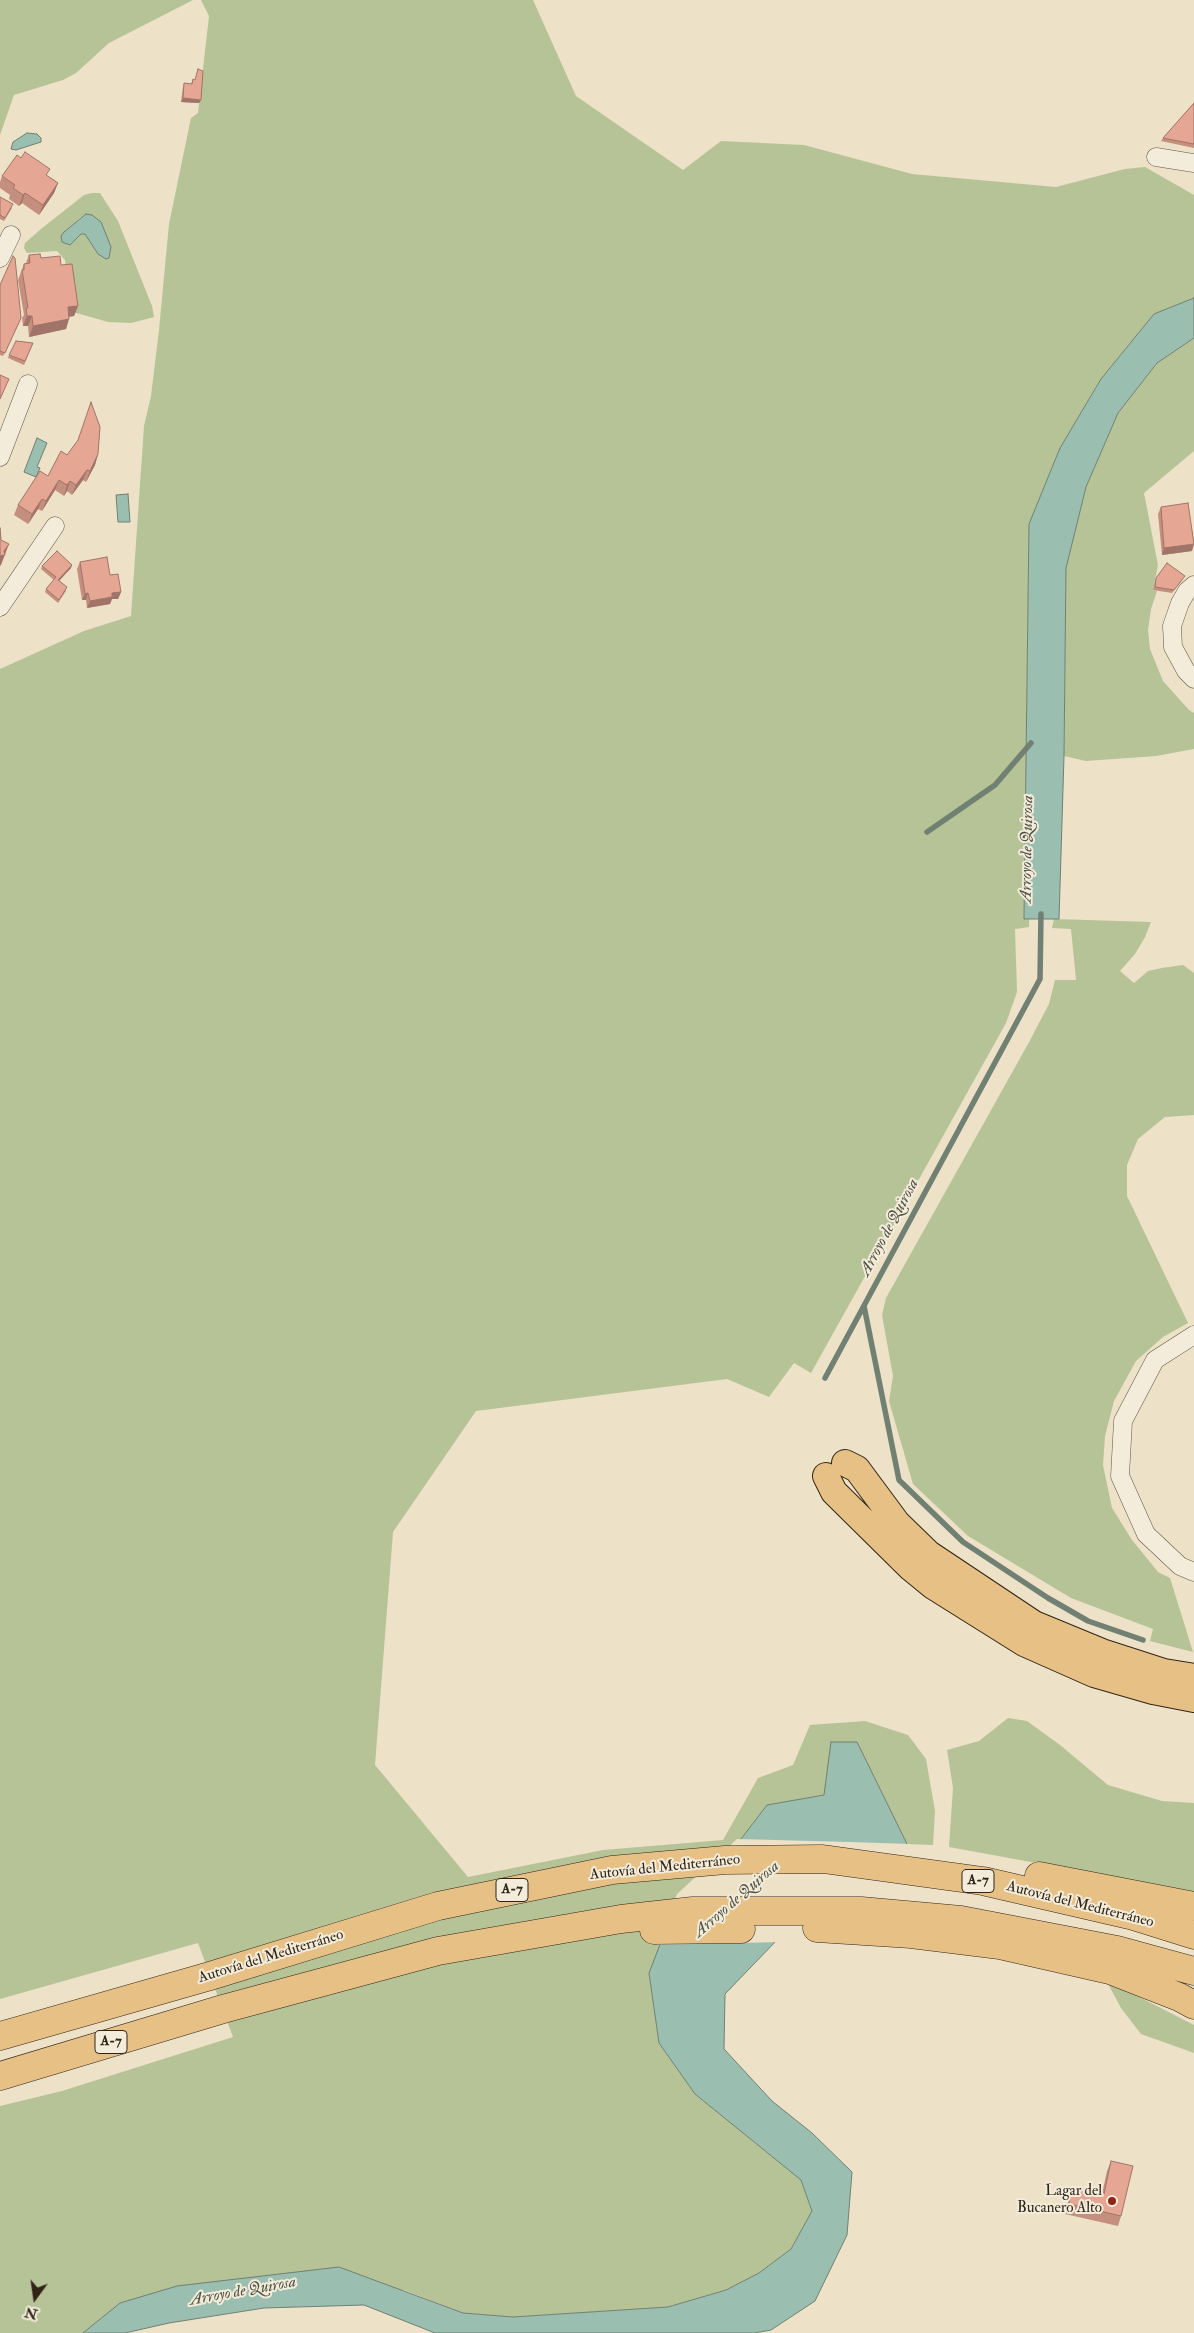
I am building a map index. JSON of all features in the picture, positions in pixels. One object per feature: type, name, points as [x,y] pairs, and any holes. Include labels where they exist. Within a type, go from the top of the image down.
[{"type":"highway","name":"Autovía del Mediterráneo","points":[[0,2036],[210,1976],[438,1906],[612,1870],[725,1860],[823,1859],[1134,1904],[1194,1935]]},
{"type":"highway","points":[[1134,1904],[1194,1906]]},
{"type":"highway","name":"A-7","points":[[0,2076],[223,2009],[438,1951],[565,1928],[696,1931],[784,1927],[911,1934],[1114,1960]]},
{"type":"highway","points":[[1114,1960],[1194,1971]]},
{"type":"highway","points":[[1114,1960],[1194,2005]]},
{"type":"main road","points":[[1194,1677],[1164,1672],[1102,1652],[1034,1624],[929,1554],[897,1523],[857,1469],[836,1470],[834,1492],[933,1586],[1024,1643],[1094,1674],[1153,1691],[1194,1699]]},
{"type":"street","points":[[1156,157],[1194,163]]},
{"type":"street","points":[[0,258],[11,235]]},
{"type":"street","points":[[0,457],[28,384]]},
{"type":"street","points":[[0,608],[55,526]]},
{"type":"street","points":[[1194,585],[1187,591],[1180,603],[1172,626],[1173,647],[1186,671],[1194,678]]},
{"type":"street","points":[[1194,1335],[1155,1360],[1122,1421],[1120,1476],[1146,1534],[1180,1566],[1194,1572]]},
{"type":"shaded area","points":[[0,0],[193,0],[109,43],[76,73],[63,80],[14,95],[0,135]]},
{"type":"shaded area","points":[[201,0],[533,0],[576,96],[683,170],[721,141],[804,145],[912,174],[1056,187],[1125,169],[1145,167],[1194,195],[1194,298],[1154,314],[1101,379],[1060,448],[1029,524],[1024,919],[1029,919],[1029,927],[1015,929],[1017,992],[1006,1023],[811,1373],[794,1363],[769,1397],[727,1379],[476,1411],[393,1532],[375,1765],[468,1877],[603,1850],[723,1840],[758,1778],[793,1765],[810,1725],[865,1721],[908,1735],[926,1759],[935,1811],[933,1845],[907,1844],[857,1742],[824,1795],[767,1805],[741,1839],[649,1973],[659,2043],[695,2094],[801,2180],[812,2211],[791,2249],[759,2273],[726,2290],[668,2307],[513,2317],[463,2313],[404,2290],[120,2303],[83,2333],[0,2333],[0,2106],[62,2091],[233,2037],[198,1943],[0,1999],[0,669],[84,631],[131,616],[144,426],[151,396],[169,224],[191,118],[198,113],[209,16]]},
{"type":"shaded area","points":[[100,193],[118,221],[152,306],[154,317],[131,323],[108,322],[73,312],[65,260],[57,251],[27,253],[24,248],[25,243],[84,195]],"holes":[[[81,217],[98,254],[85,234],[81,234],[77,238],[61,237]]]},
{"type":"shaded area","points":[[1194,338],[1194,451],[1144,493],[1158,565],[1153,590],[1157,591],[1151,609],[1148,630],[1150,649],[1163,681],[1189,710],[1194,713],[1194,749],[1156,756],[1086,761],[1064,756],[1066,567],[1086,487],[1118,413],[1157,363]]},
{"type":"shaded area","points":[[1054,919],[1151,922],[1135,954],[1120,971],[1134,983],[1148,971],[1162,968],[1183,965],[1194,973],[1194,1115],[1165,1117],[1138,1139],[1127,1165],[1127,1196],[1188,1323],[1163,1337],[1136,1361],[1114,1401],[1105,1436],[1103,1465],[1112,1508],[1132,1540],[1158,1572],[1170,1578],[1193,1652],[1150,1641],[1153,1629],[1071,1598],[968,1536],[913,1484],[889,1401],[893,1376],[882,1315],[886,1298],[1028,1044],[1049,1004],[1055,980],[1076,980],[1071,929],[1052,928]]},
{"type":"shaded area","points":[[1008,1718],[1027,1721],[1060,1745],[1108,1785],[1162,1801],[1194,1803],[1194,1892],[949,1847],[953,1788],[947,1750],[979,1741]]},
{"type":"shaded area","points":[[1106,1980],[1194,2025],[1194,2053],[1141,2034],[1121,2008]]},
{"type":"water","points":[[27,133],[37,134],[41,138],[41,142],[16,150],[11,149],[13,142]]},
{"type":"water","points":[[86,214],[92,215],[101,222],[111,247],[109,258],[106,259],[98,254],[85,234],[81,234],[70,245],[62,242],[61,236],[64,232]]},
{"type":"water","points":[[1194,298],[1194,338],[1157,363],[1118,413],[1086,487],[1066,568],[1064,756],[1059,919],[1024,919],[1029,524],[1060,448],[1101,379],[1154,314]]},
{"type":"water","points":[[37,438],[47,443],[37,467],[40,468],[36,477],[24,472]]},
{"type":"water","points":[[128,494],[130,522],[118,522],[116,495]]},
{"type":"water","points":[[831,1742],[857,1742],[907,1844],[856,1899],[776,1941],[725,1994],[724,2049],[772,2101],[812,2133],[852,2172],[847,2235],[815,2301],[771,2330],[754,2333],[435,2333],[364,2305],[264,2308],[169,2323],[125,2333],[83,2333],[120,2303],[177,2286],[339,2267],[463,2313],[513,2317],[668,2307],[726,2290],[759,2273],[791,2249],[812,2211],[801,2180],[695,2094],[659,2043],[649,1973],[679,1895],[741,1839],[767,1805],[824,1795]]},
{"type":"pier","points":[[737,1839],[910,1844],[857,1901],[781,1942],[657,1945],[677,1894]]},
{"type":"building","points":[[198,69],[203,71],[201,100],[183,98],[184,83],[192,84]]},
{"type":"building","points":[[1194,103],[1194,144],[1163,138]]},
{"type":"building","points":[[25,152],[50,169],[46,175],[58,183],[43,205],[25,193],[23,195],[13,188],[15,185],[2,176],[17,155],[21,158]]},
{"type":"building","points":[[0,197],[13,204],[5,218],[0,215]]},
{"type":"building","points":[[40,254],[41,258],[60,256],[61,265],[72,264],[78,306],[68,307],[69,319],[33,326],[32,316],[27,316],[26,308],[28,308],[22,270],[24,270],[24,264],[30,263],[29,255]]},
{"type":"building","points":[[13,256],[15,258],[21,318],[5,353],[0,351],[0,285]]},
{"type":"building","points":[[16,341],[33,343],[25,361],[9,355]]},
{"type":"building","points":[[0,375],[9,379],[0,399]]},
{"type":"building","points":[[91,402],[100,427],[98,454],[90,471],[87,470],[76,485],[70,481],[67,485],[59,480],[46,501],[42,499],[32,514],[18,505],[40,471],[48,476],[61,451],[67,455],[78,440]]},
{"type":"building","points":[[1188,503],[1194,544],[1164,548],[1161,507]]},
{"type":"building","points":[[0,528],[1,540],[9,544],[4,551],[5,555],[0,556]]},
{"type":"building","points":[[57,551],[72,565],[58,580],[67,587],[59,600],[46,589],[56,577],[42,566]]},
{"type":"building","points":[[107,557],[110,575],[118,574],[121,592],[112,593],[112,597],[90,601],[88,593],[85,594],[80,562]]},
{"type":"building","points":[[1167,563],[1185,576],[1174,590],[1155,587],[1156,578]]},
{"type":"building","name":"Lagar del Bucanero Alto","points":[[1111,2161],[1133,2166],[1121,2216],[1069,2204],[1072,2187],[1104,2194]]},
{"type":"waterway","points":[[927,832],[995,785],[1031,743]]},
{"type":"waterway","name":"Arroyo de Quirosa","points":[[825,1378],[1040,979],[1041,914]]},
{"type":"waterway","points":[[864,1306],[899,1480],[963,1542],[1048,1598],[1088,1621],[1143,1640]]},
{"type":"place","name":"Lagar del Bucanero Alto","points":[[1112,2201]]}]
